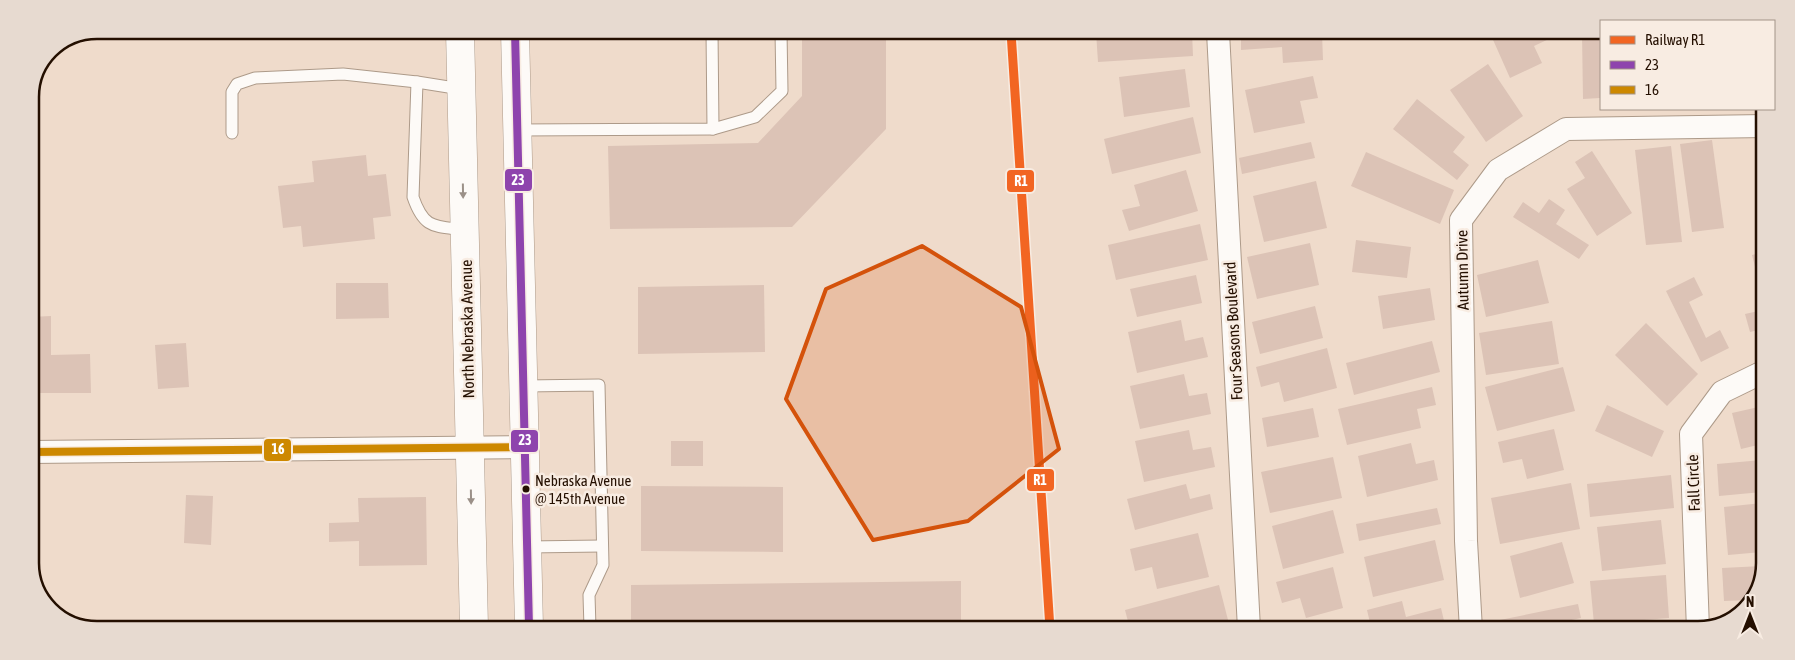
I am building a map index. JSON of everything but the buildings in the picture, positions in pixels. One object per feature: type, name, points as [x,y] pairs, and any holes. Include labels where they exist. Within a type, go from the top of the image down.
[{"type":"main road","name":"North Nebraska Avenue","points":[[460,39],[474,621]]},
{"type":"main road","points":[[515,39],[529,621]]},
{"type":"street","name":"Four Seasons Boulevard","points":[[1218,39],[1249,621]]},
{"type":"street","name":"Autumn Drive","points":[[1470,621],[1466,541],[1461,220],[1498,170],[1566,129],[1756,126]]},
{"type":"street","name":"Fall Circle","points":[[1698,621],[1691,434],[1722,392],[1756,375]]},
{"type":"street","points":[[39,452],[525,448]]},
{"type":"lane","points":[[712,39],[714,129]]},
{"type":"lane","points":[[517,130],[714,129],[754,117],[782,91],[781,39]]},
{"type":"lane","points":[[232,133],[232,92],[237,84],[255,78],[343,74],[461,89]]},
{"type":"lane","points":[[417,82],[414,197],[419,214],[426,222],[436,226],[464,230]]},
{"type":"lane","points":[[522,386],[599,385],[603,565],[589,595],[590,621]]},
{"type":"lane","points":[[527,547],[602,546]]},
{"type":"highlighted area","points":[[922,246],[1021,307],[1059,449],[968,521],[873,540],[786,399],[826,289]]},
{"type":"rail line","name":"R1","points":[[1011,39],[1049,621]]},
{"type":"transit line","name":"23","points":[[515,39],[529,621]]},
{"type":"transit line","name":"16","points":[[39,452],[525,447]]},
{"type":"place","name":"Nebraska Avenue @ 145th Avenue","points":[[526,489]]}]
